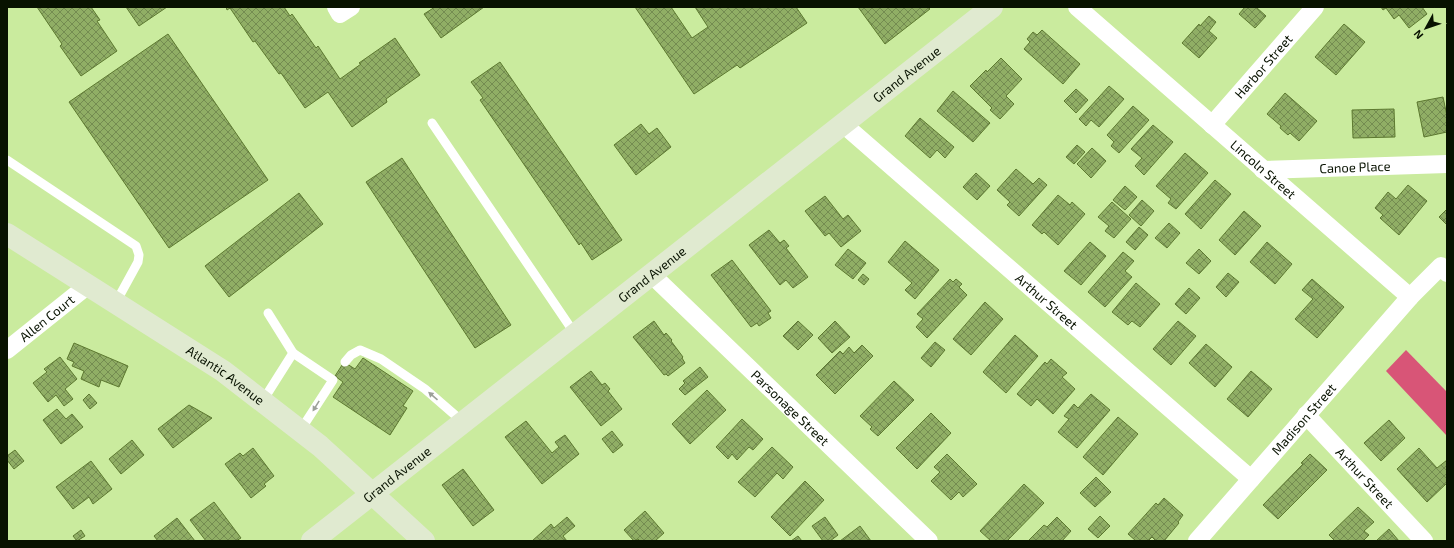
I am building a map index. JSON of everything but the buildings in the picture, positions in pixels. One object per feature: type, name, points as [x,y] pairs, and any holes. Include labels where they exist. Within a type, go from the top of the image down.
[{"type":"street","points":[[336,7],[340,14],[351,7]]},
{"type":"street","name":"Lincoln Street","points":[[1077,7],[1410,297]]},
{"type":"street","name":"Harbor Street","points":[[1212,125],[1315,7]]},
{"type":"street","name":"Grand Avenue","points":[[312,541],[843,124],[982,10]]},
{"type":"street","name":"Arthur Street","points":[[843,124],[1250,479]]},
{"type":"street","name":"Canoe Place","points":[[1263,170],[1447,164]]},
{"type":"street","name":"Atlantic Avenue","points":[[7,234],[222,372],[320,446],[424,541]]},
{"type":"street","points":[[1410,297],[1440,266],[1447,273]]},
{"type":"street","name":"Parsonage Street","points":[[651,274],[929,541]]},
{"type":"street","name":"Allen Court","points":[[7,350],[87,286]]},
{"type":"street","name":"Madison Street","points":[[1197,541],[1410,297]]},
{"type":"street","name":"Arthur Street","points":[[1306,415],[1424,541]]},
{"type":"lane","points":[[432,123],[575,334]]},
{"type":"lane","points":[[7,160],[136,246],[139,255],[138,262],[115,304]]},
{"type":"lane","points":[[268,313],[293,353],[333,380],[300,431]]},
{"type":"lane","points":[[346,362],[351,354],[360,350],[381,359],[425,389],[463,422]]},
{"type":"lane","points":[[262,402],[293,353]]},
{"type":"shaded area","points":[[1406,350],[1447,392],[1447,436],[1386,371]]}]
